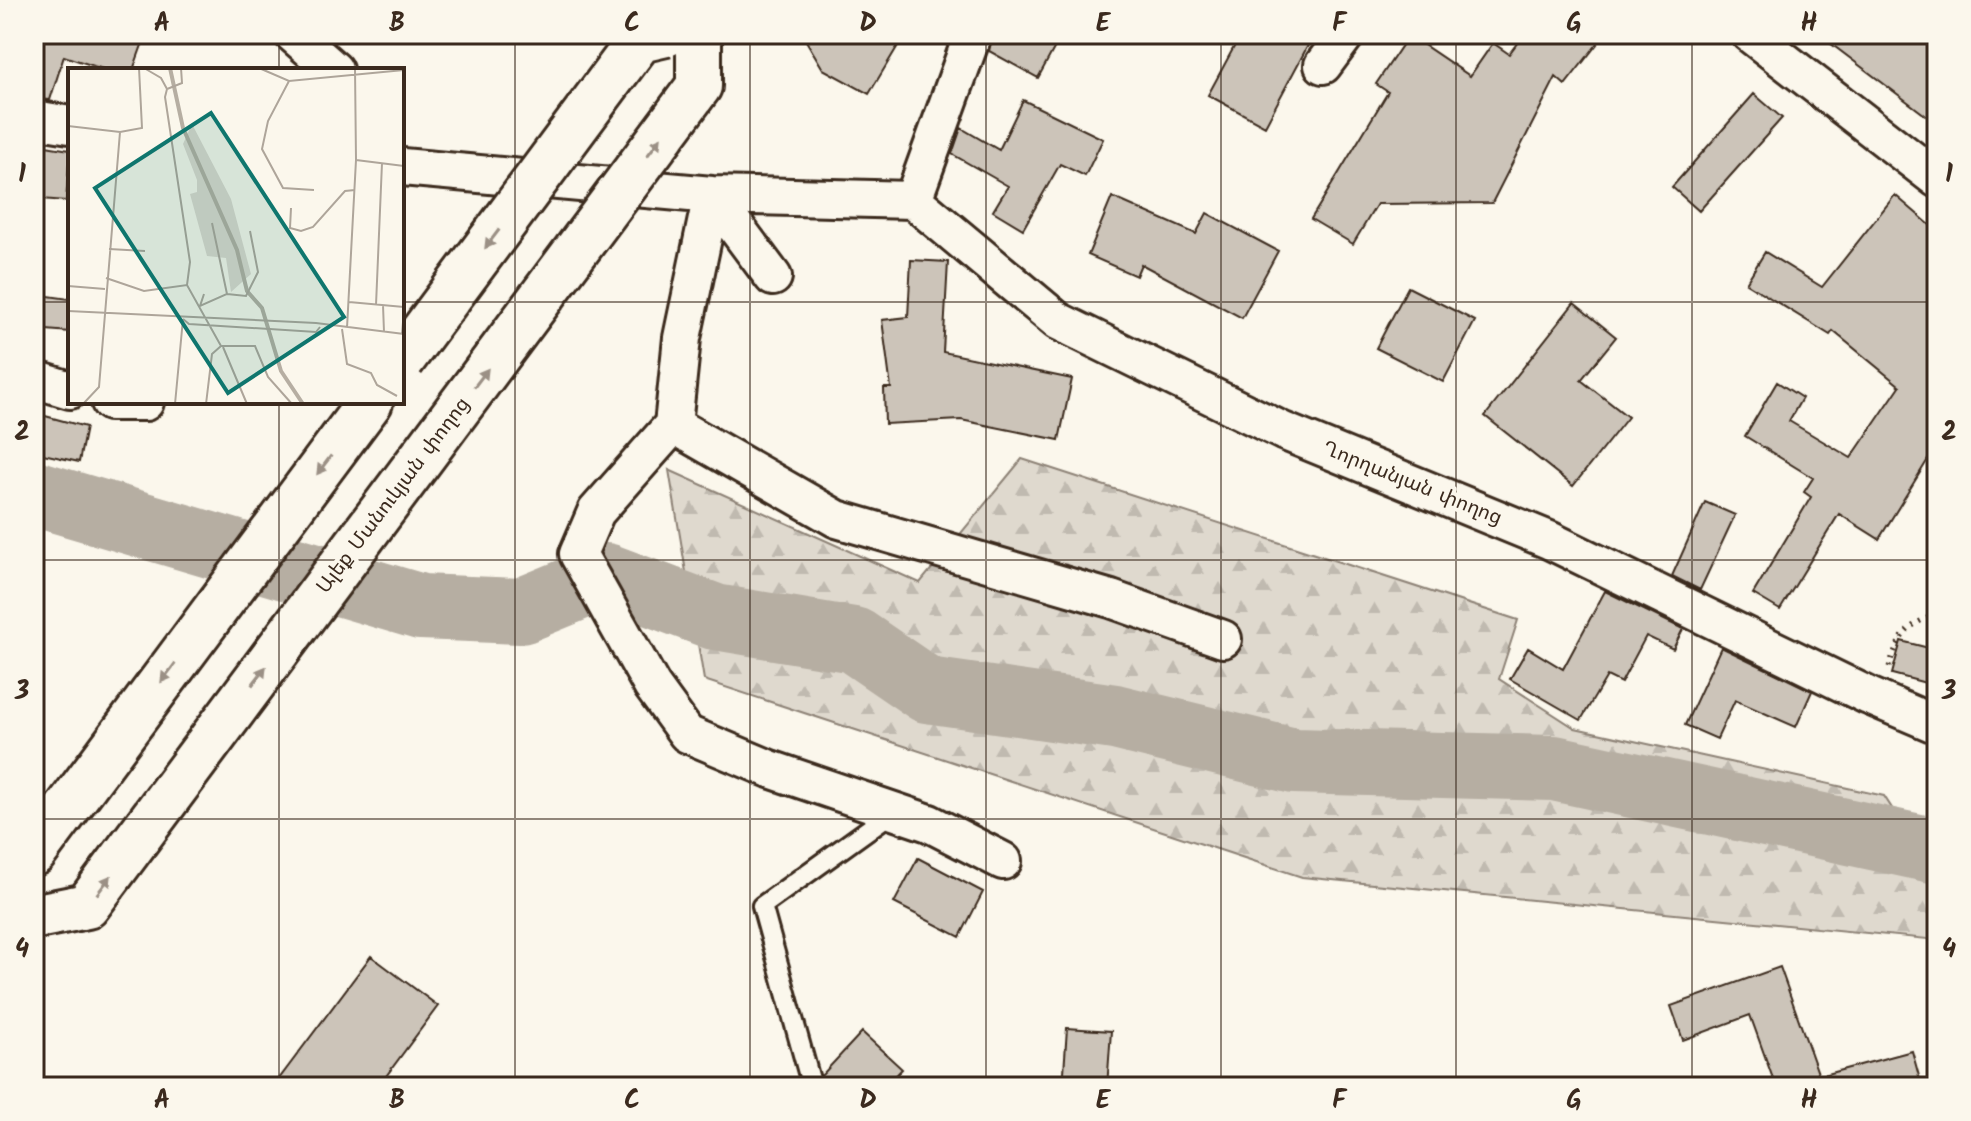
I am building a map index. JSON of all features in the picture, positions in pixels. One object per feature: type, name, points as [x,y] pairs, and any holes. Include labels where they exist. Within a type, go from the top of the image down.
[{"type":"main road","points":[[404,357],[640,40],[666,34]]},
{"type":"main road","name":"Ալեք Մանուկյան փողոց","points":[[35,913],[87,906],[699,86],[699,34]]},
{"type":"main road","points":[[34,853],[369,404]]},
{"type":"street","points":[[293,34],[332,68]]},
{"type":"street","points":[[404,167],[712,195],[913,200],[973,34]]},
{"type":"street","points":[[1323,65],[1346,34]]},
{"type":"street","points":[[1750,34],[1937,179]]},
{"type":"street","points":[[34,119],[68,125]]},
{"type":"street","points":[[712,195],[773,277]]},
{"type":"street","points":[[712,195],[682,338],[673,425],[596,512],[578,554],[652,686],[687,734],[770,769],[929,823],[1003,861]]},
{"type":"street","name":"Ղորղանյան փողոց","points":[[913,200],[1058,321],[1283,431],[1549,540],[1869,696],[1937,725]]},
{"type":"street","points":[[34,379],[68,389]]},
{"type":"street","points":[[673,425],[837,519],[1111,599],[1223,639]]},
{"type":"lane","points":[[812,1087],[762,906],[894,811]]},
{"type":"path","points":[[1888,667],[1902,634],[1920,619],[1937,615]]},
{"type":"green space","points":[[1022,459],[1518,620],[1499,679],[1575,728],[1884,796],[1937,878],[1937,940],[1302,877],[704,680],[669,470],[920,583]]},
{"type":"building","points":[[34,34],[146,34],[134,68],[100,68],[64,56],[50,100],[34,99]]},
{"type":"building","points":[[802,34],[905,34],[869,94],[823,69]]},
{"type":"building","points":[[993,34],[1062,34],[1038,78],[989,51]]},
{"type":"building","points":[[1241,34],[1257,34],[1275,44],[1280,34],[1314,34],[1265,126],[1208,95]]},
{"type":"building","points":[[1524,34],[1605,34],[1565,85],[1556,77],[1492,203],[1377,204],[1353,244],[1311,219],[1388,92],[1376,84],[1409,35],[1470,76],[1493,43],[1509,54]]},
{"type":"building","points":[[1818,34],[1926,34],[1937,42],[1937,124]]},
{"type":"building","points":[[1754,94],[1782,118],[1699,211],[1672,187]]},
{"type":"building","points":[[1023,100],[1103,139],[1085,176],[1060,164],[1023,229],[993,211],[1008,186],[952,154],[961,128],[999,150]]},
{"type":"building","points":[[34,144],[68,150],[66,201],[41,199],[41,191],[34,190]]},
{"type":"building","points":[[1895,195],[1937,231],[1937,445],[1879,539],[1839,514],[1780,610],[1753,594],[1811,497],[1804,492],[1813,478],[1745,436],[1777,382],[1802,398],[1789,421],[1851,458],[1900,386],[1833,331],[1830,335],[1746,283],[1765,252],[1822,287]]},
{"type":"building","points":[[1112,197],[1196,234],[1207,213],[1278,251],[1242,318],[1141,264],[1136,276],[1088,255]]},
{"type":"building","points":[[911,260],[948,262],[943,352],[1072,379],[1059,440],[961,420],[885,424],[884,388],[891,388],[882,320],[908,317]]},
{"type":"building","points":[[1408,287],[1475,321],[1443,382],[1376,348]]},
{"type":"building","points":[[34,294],[68,299],[68,332],[34,329]]},
{"type":"building","points":[[1574,303],[1616,337],[1581,380],[1628,417],[1573,486],[1485,416]]},
{"type":"building","points":[[34,413],[86,427],[79,462],[34,452]]},
{"type":"building","points":[[1705,502],[1735,515],[1700,590],[1672,576]]},
{"type":"building","points":[[1605,591],[1683,629],[1673,649],[1646,636],[1621,683],[1607,676],[1581,720],[1510,679],[1528,648],[1563,669]]},
{"type":"building","points":[[1901,641],[1937,650],[1937,686],[1892,674]]},
{"type":"building","points":[[1721,647],[1812,691],[1796,727],[1735,700],[1717,739],[1685,725]]},
{"type":"building","points":[[918,858],[983,892],[960,937],[894,903]]},
{"type":"building","points":[[371,956],[438,1006],[378,1087],[273,1087]]},
{"type":"building","points":[[1780,967],[1819,1076],[1912,1051],[1922,1087],[1776,1087],[1750,1015],[1683,1040],[1671,1006]]},
{"type":"building","points":[[1067,1028],[1111,1031],[1107,1087],[1063,1087]]},
{"type":"building","points":[[862,1032],[902,1069],[885,1087],[824,1087],[821,1076]]},
{"type":"waterway","points":[[34,493],[421,607],[521,611],[606,576],[715,617],[854,640],[927,690],[1115,717],[1294,761],[1554,768],[1937,851]]}]
